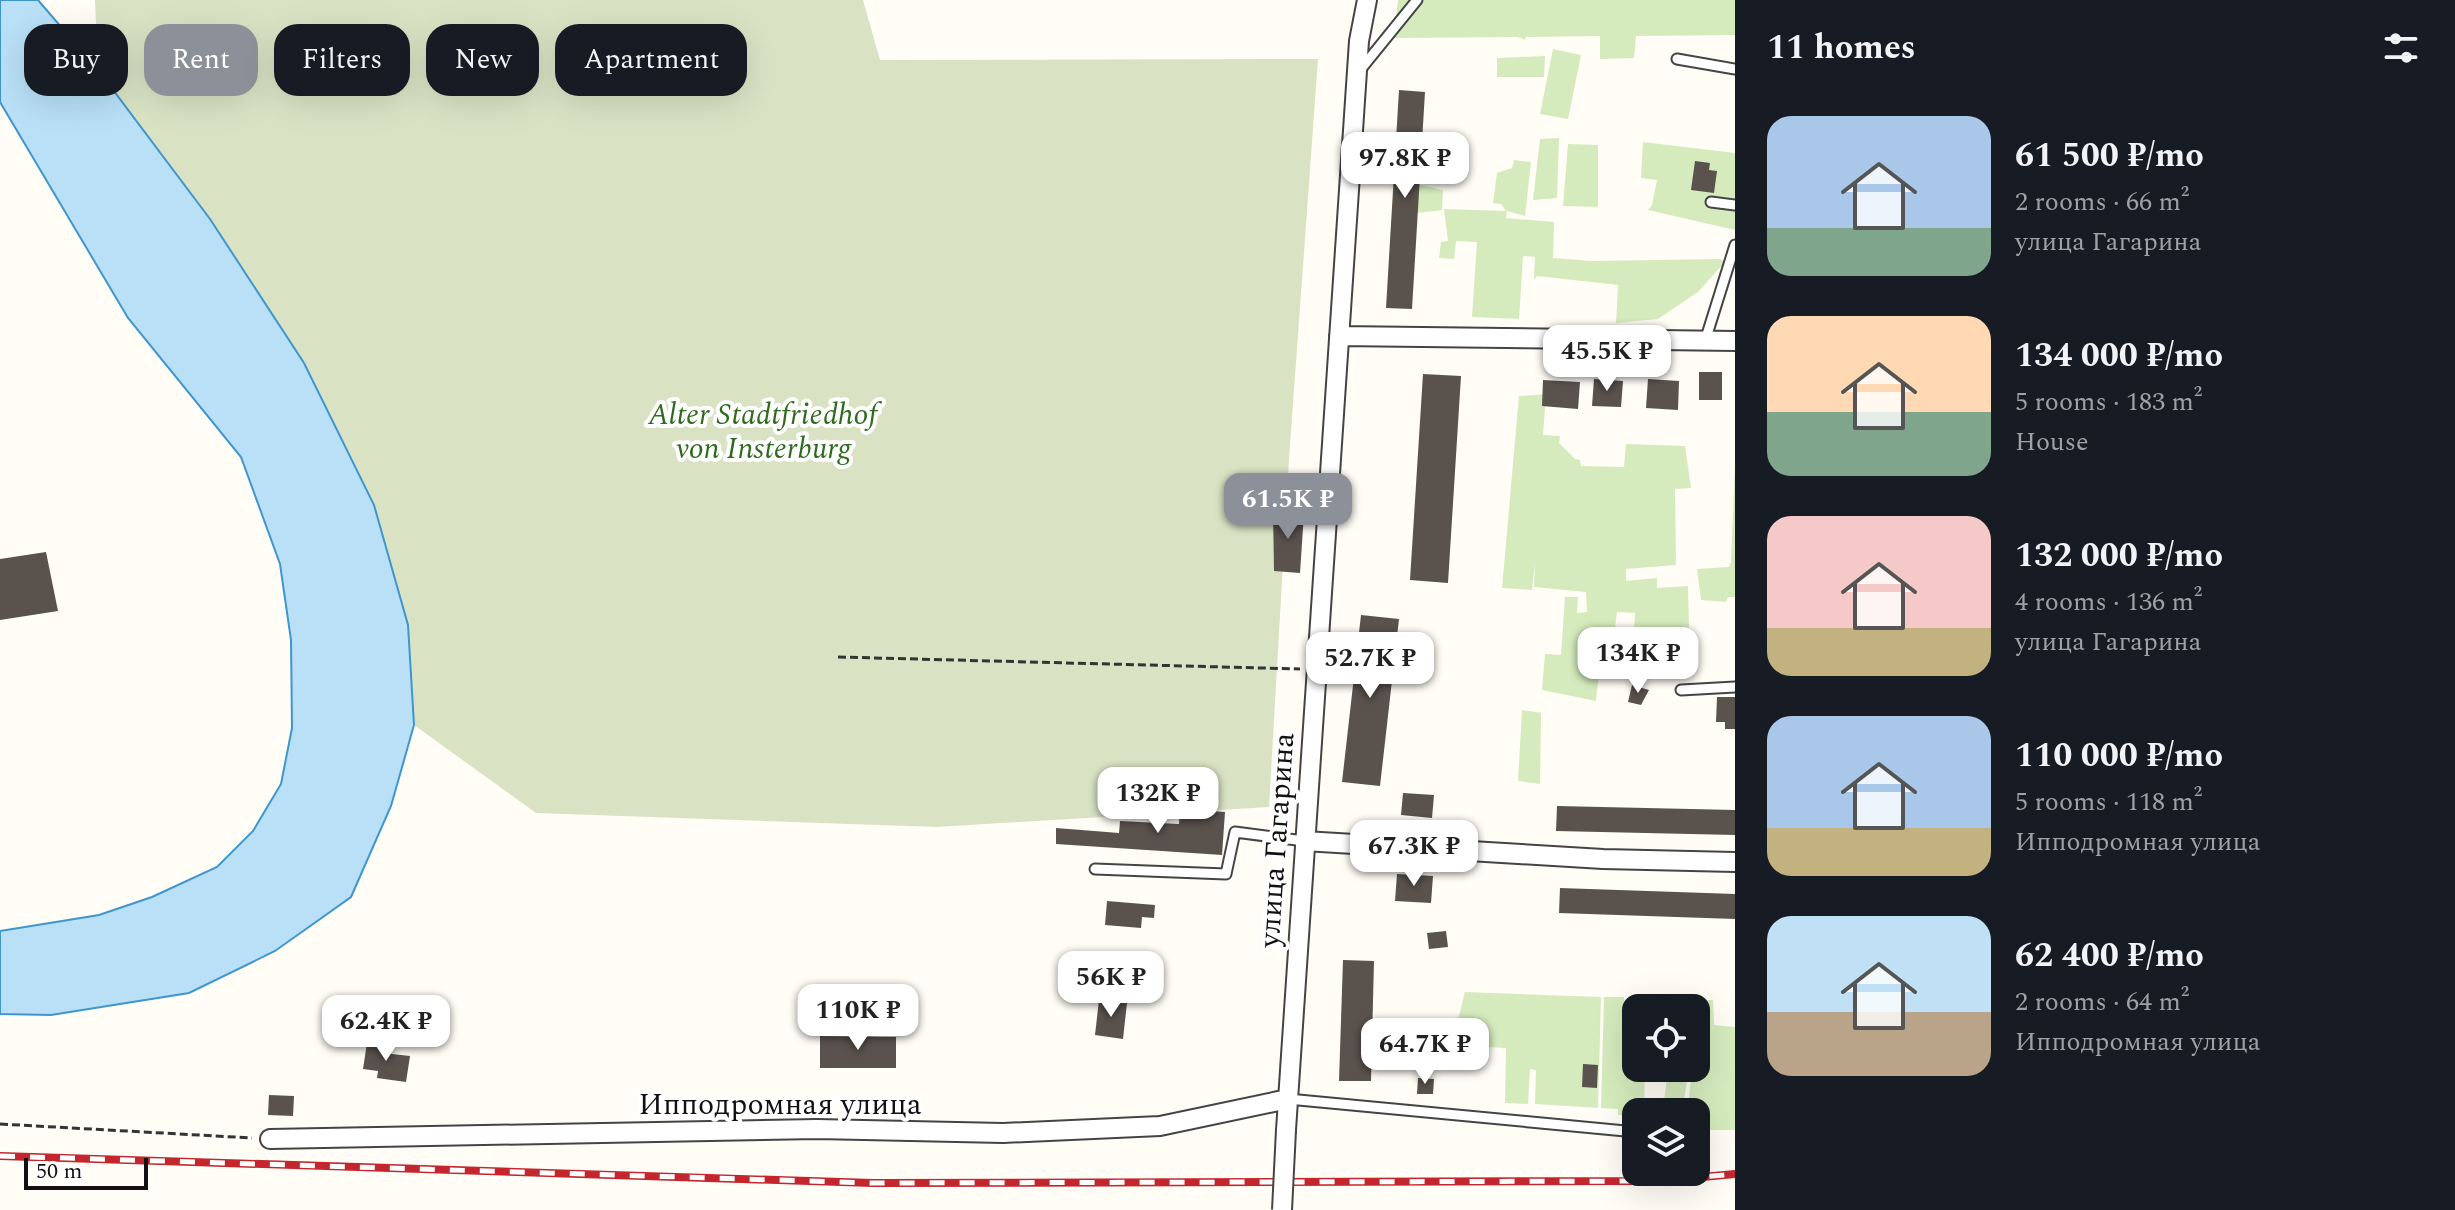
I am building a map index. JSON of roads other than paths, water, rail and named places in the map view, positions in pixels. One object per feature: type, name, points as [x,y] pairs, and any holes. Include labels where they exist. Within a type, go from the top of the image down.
[{"type":"street","name":"улица Гагарина","points":[[1282,1210],[1356,75],[1367,0]]},
{"type":"street","points":[[1339,336],[1735,341]]},
{"type":"street","points":[[1304,841],[1603,859],[1735,862]]},
{"type":"street","name":"Ипподромная улица","points":[[270,1139],[817,1129],[1019,1132],[1160,1126],[1288,1099]]},
{"type":"lane","points":[[1356,75],[1417,0]]},
{"type":"lane","points":[[1677,59],[1735,69]]},
{"type":"lane","points":[[1711,202],[1735,205]]},
{"type":"lane","points":[[1705,341],[1735,245]]},
{"type":"lane","points":[[1681,690],[1735,687]]},
{"type":"lane","points":[[1095,869],[1226,874],[1235,832],[1304,841]]},
{"type":"lane","points":[[1288,1099],[1622,1131]]},
{"type":"water","points":[[0,0],[38,0],[59,24],[24,24],[24,96],[118,96],[210,219],[304,363],[374,505],[408,625],[414,725],[391,806],[351,897],[275,951],[189,993],[51,1015],[0,1014],[0,931],[99,915],[152,897],[217,867],[253,831],[281,784],[292,728],[291,640],[280,564],[241,457],[128,318],[0,102]]},
{"type":"railway","points":[[0,1156],[873,1183],[1659,1181],[1735,1174]]},
{"type":"park label","name":"Alter Stadtfriedhof von Insterburg","points":[[763,431]]}]
